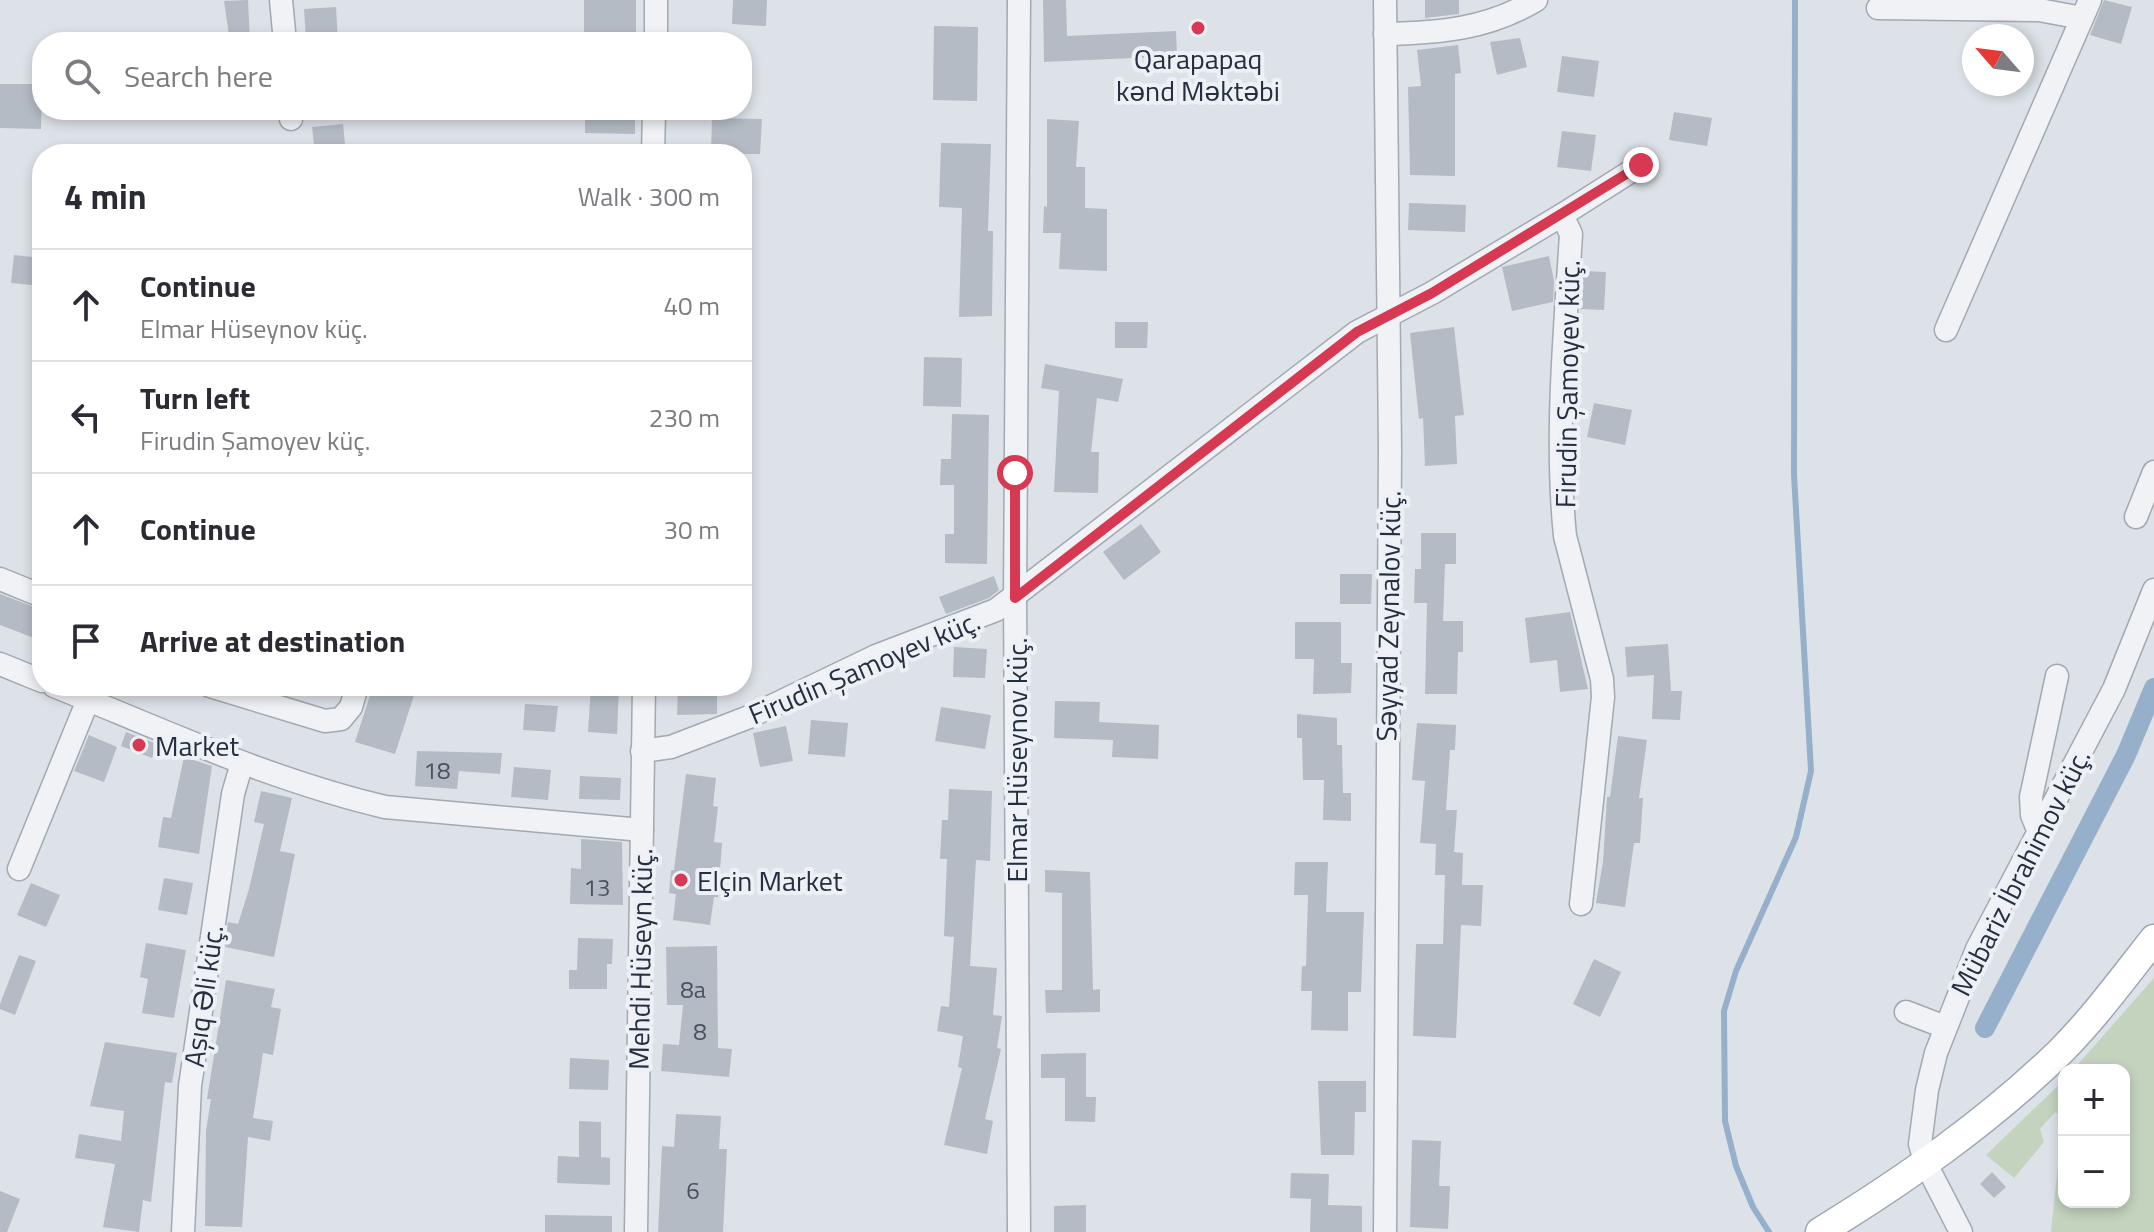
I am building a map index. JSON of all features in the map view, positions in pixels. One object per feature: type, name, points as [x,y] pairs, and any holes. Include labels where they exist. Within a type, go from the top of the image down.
[{"type":"main road","points":[[1820,1232],[1926,1164],[1979,1123],[2061,1051],[2154,939]]},
{"type":"street","points":[[281,0],[284,32]]},
{"type":"street","points":[[656,0],[656,32]]},
{"type":"street","name":"Elmar Hüseynov küç.","points":[[1019,0],[1015,598],[1019,1232]]},
{"type":"street","name":"Səyyad Zeynalov küç.","points":[[1385,0],[1386,315],[1390,449],[1385,1232]]},
{"type":"street","points":[[1385,34],[1441,33],[1476,27],[1516,13],[1536,0]]},
{"type":"street","points":[[1878,8],[2086,9],[1946,330]]},
{"type":"street","points":[[653,144],[654,120]]},
{"type":"street","points":[[1562,215],[1641,165]]},
{"type":"street","name":"Firudin Şamoyev küç.","points":[[642,751],[671,747],[749,717],[876,656],[980,618],[1015,598],[1255,409],[1386,315],[1432,293],[1562,215],[1571,234],[1560,460],[1563,514],[1565,536],[1602,679],[1603,697],[1581,904]]},
{"type":"street","points":[[2136,517],[2154,472]]},
{"type":"street","points":[[0,579],[32,592]]},
{"type":"street","name":"Mübariz İbrahimov küç.","points":[[1926,1164],[1921,1128],[1945,1027],[1977,949],[2114,689],[2154,590]]},
{"type":"street","points":[[0,664],[32,677]]},
{"type":"street","points":[[2039,832],[2032,815],[2031,797],[2057,676]]},
{"type":"street","points":[[19,869],[69,696]]},
{"type":"street","points":[[82,696],[242,763],[385,807],[642,830]]},
{"type":"street","points":[[243,696],[325,721],[341,719],[351,707],[354,696]]},
{"type":"street","name":"Mehdi Hüseyn küç.","points":[[636,1232],[644,696]]},
{"type":"street","name":"Aşıq Əli küç.","points":[[183,1232],[194,1055],[228,822],[242,763]]},
{"type":"street","points":[[1906,1012],[1945,1027]]},
{"type":"street","points":[[1926,1164],[1961,1232]]},
{"type":"green space","points":[[2154,978],[2154,1232],[2051,1232],[2058,1165],[2058,1208],[2130,1208],[2130,1064],[2078,1064]]},
{"type":"green space","points":[[2058,1086],[2058,1114],[2055,1112],[2040,1129],[2044,1142],[2014,1178],[1986,1155]]},
{"type":"building","points":[[248,0],[250,32],[229,32],[224,1]]},
{"type":"building","points":[[584,0],[636,0],[636,32],[584,32]]},
{"type":"building","points":[[733,0],[767,0],[766,26],[732,24]]},
{"type":"building","points":[[1043,0],[1066,0],[1067,36],[1176,31],[1177,56],[1044,62]]},
{"type":"building","points":[[1425,0],[1459,0],[1459,14],[1425,18]]},
{"type":"building","points":[[2104,0],[2132,7],[2121,44],[2090,35]]},
{"type":"building","points":[[336,7],[337,32],[305,32],[304,9]]},
{"type":"building","points":[[934,26],[978,27],[977,101],[933,100]]},
{"type":"building","points":[[1520,38],[1527,67],[1497,75],[1490,42]]},
{"type":"building","points":[[1458,45],[1461,73],[1455,74],[1455,176],[1410,175],[1408,87],[1421,86],[1417,50]]},
{"type":"building","points":[[1562,56],[1599,61],[1594,97],[1557,92]]},
{"type":"building","points":[[0,84],[32,84],[32,120],[41,120],[41,129],[0,128]]},
{"type":"building","points":[[1674,112],[1712,118],[1707,146],[1669,140]]},
{"type":"building","points":[[762,119],[760,154],[752,154],[752,144],[711,144],[712,120]]},
{"type":"building","points":[[1047,119],[1079,121],[1076,167],[1085,167],[1085,208],[1107,209],[1107,271],[1059,269],[1061,233],[1043,233],[1044,206],[1047,207]]},
{"type":"building","points":[[585,120],[635,120],[635,134],[585,133]]},
{"type":"building","points":[[343,124],[345,144],[314,144],[312,127]]},
{"type":"building","points":[[1562,131],[1596,135],[1591,171],[1557,167]]},
{"type":"building","points":[[941,143],[991,144],[988,231],[993,231],[992,316],[959,317],[962,208],[939,207]]},
{"type":"building","points":[[1409,203],[1466,205],[1465,232],[1408,230]]},
{"type":"building","points":[[14,255],[32,257],[32,285],[11,283]]},
{"type":"building","points":[[1549,256],[1554,281],[1553,302],[1512,311],[1502,267]]},
{"type":"building","points":[[1583,271],[1606,272],[1604,310],[1580,309]]},
{"type":"building","points":[[1115,322],[1148,322],[1147,348],[1115,348]]},
{"type":"building","points":[[1454,327],[1464,415],[1455,416],[1457,464],[1425,466],[1423,418],[1419,419],[1410,333]]},
{"type":"building","points":[[924,357],[962,358],[961,407],[923,406]]},
{"type":"building","points":[[1045,364],[1123,379],[1118,402],[1097,398],[1091,452],[1099,452],[1098,493],[1054,492],[1059,391],[1041,388]]},
{"type":"building","points":[[1594,403],[1632,410],[1625,445],[1587,437]]},
{"type":"building","points":[[952,414],[989,415],[987,564],[945,563],[945,534],[954,534],[954,485],[940,485],[941,459],[951,459]]},
{"type":"building","points":[[1141,524],[1161,552],[1124,580],[1103,552]]},
{"type":"building","points":[[1421,533],[1456,533],[1456,564],[1445,564],[1443,621],[1463,621],[1463,652],[1458,652],[1457,694],[1425,694],[1427,603],[1414,603],[1415,569],[1421,569]]},
{"type":"building","points":[[1340,574],[1372,574],[1371,604],[1340,604]]},
{"type":"building","points":[[994,576],[999,590],[989,598],[946,614],[939,597]]},
{"type":"building","points":[[0,594],[32,606],[32,637],[0,625]]},
{"type":"building","points":[[1570,612],[1588,689],[1560,692],[1557,660],[1530,663],[1525,618]]},
{"type":"building","points":[[1295,622],[1341,622],[1341,663],[1352,663],[1351,693],[1313,694],[1314,659],[1295,659]]},
{"type":"building","points":[[1668,644],[1671,691],[1682,691],[1680,720],[1652,719],[1654,675],[1627,677],[1625,647]]},
{"type":"building","points":[[954,647],[987,649],[985,678],[953,677]]},
{"type":"building","points":[[370,696],[414,696],[395,754],[355,742]]},
{"type":"building","points":[[590,696],[619,696],[617,734],[588,732]]},
{"type":"building","points":[[678,696],[717,696],[717,714],[677,715]]},
{"type":"building","points":[[1055,701],[1100,702],[1099,722],[1159,725],[1158,759],[1112,757],[1113,740],[1054,738]]},
{"type":"building","points":[[525,704],[558,706],[555,732],[523,730]]},
{"type":"building","points":[[941,707],[991,715],[985,749],[935,741]]},
{"type":"building","points":[[1297,714],[1337,718],[1337,745],[1342,745],[1343,793],[1351,793],[1351,821],[1323,820],[1324,780],[1303,780],[1302,738],[1297,738]]},
{"type":"building","points":[[811,720],[848,723],[845,757],[808,754]]},
{"type":"building","points":[[1417,723],[1456,725],[1455,750],[1450,750],[1446,810],[1457,810],[1454,852],[1463,853],[1462,885],[1483,885],[1481,926],[1461,925],[1456,1038],[1413,1036],[1416,944],[1443,944],[1445,875],[1435,875],[1436,844],[1420,843],[1425,781],[1412,780]]},
{"type":"building","points":[[786,726],[793,761],[760,767],[753,733]]},
{"type":"building","points":[[126,732],[157,744],[152,758],[121,746]]},
{"type":"building","points":[[89,735],[117,747],[104,782],[74,771]]},
{"type":"building","points":[[1618,736],[1647,740],[1639,798],[1643,798],[1640,843],[1634,843],[1625,907],[1596,903],[1603,862],[1607,797],[1610,797]]},
{"type":"building","points":[[417,751],[502,753],[500,774],[459,771],[457,789],[415,786]]},
{"type":"building","points":[[184,757],[212,766],[199,854],[158,847],[163,817],[171,818]]},
{"type":"building","points":[[514,767],[551,770],[548,800],[511,797]]},
{"type":"building","points":[[686,774],[716,778],[713,806],[718,807],[714,842],[722,843],[718,897],[714,897],[710,925],[673,920],[676,894],[669,893],[671,870],[674,870]]},
{"type":"building","points":[[580,776],[621,778],[620,800],[579,799]]},
{"type":"building","points":[[949,789],[992,791],[990,861],[976,860],[970,966],[997,968],[993,1015],[1002,1016],[997,1048],[1001,1049],[985,1119],[993,1121],[987,1154],[944,1145],[962,1068],[958,1067],[963,1036],[937,1031],[941,1006],[949,1007],[954,937],[944,936],[947,859],[940,859],[942,820],[948,820]]},
{"type":"building","points":[[261,791],[292,798],[280,851],[295,854],[274,957],[225,947],[228,922],[238,924],[264,824],[254,822]]},
{"type":"building","points":[[581,839],[622,842],[623,905],[570,904],[571,868],[581,869]]},
{"type":"building","points":[[1295,862],[1328,862],[1326,912],[1364,912],[1361,992],[1348,992],[1348,1031],[1311,1030],[1312,991],[1301,991],[1302,966],[1306,966],[1308,895],[1294,895]]},
{"type":"building","points":[[1045,870],[1090,872],[1093,990],[1100,989],[1100,1012],[1046,1013],[1045,990],[1062,990],[1062,893],[1045,892]]},
{"type":"building","points":[[164,878],[193,883],[187,915],[158,910]]},
{"type":"building","points":[[31,883],[60,895],[46,927],[17,915]]},
{"type":"building","points":[[578,938],[613,939],[612,964],[607,964],[607,989],[569,989],[569,970],[577,970]]},
{"type":"building","points":[[146,943],[186,950],[174,1018],[142,1013],[148,979],[140,977]]},
{"type":"building","points":[[717,946],[718,1048],[732,1049],[729,1077],[661,1071],[663,1044],[679,1045],[683,1005],[667,1005],[666,947]]},
{"type":"building","points":[[19,955],[36,961],[15,1015],[0,1009],[0,1004]]},
{"type":"building","points":[[1594,959],[1621,972],[1600,1017],[1573,1004]]},
{"type":"building","points":[[226,980],[275,989],[271,1007],[281,1009],[273,1055],[263,1053],[253,1118],[273,1121],[270,1141],[248,1137],[242,1227],[205,1226],[206,1131],[211,1099],[207,1099]]},
{"type":"building","points":[[105,1042],[177,1053],[172,1083],[165,1082],[151,1202],[143,1200],[139,1232],[103,1227],[115,1164],[75,1158],[79,1134],[121,1141],[124,1111],[90,1106]]},
{"type":"building","points":[[1086,1053],[1086,1097],[1096,1097],[1095,1122],[1065,1121],[1065,1078],[1041,1078],[1041,1054]]},
{"type":"building","points":[[570,1058],[609,1060],[608,1090],[569,1089]]},
{"type":"building","points":[[1318,1081],[1366,1081],[1366,1112],[1355,1112],[1354,1155],[1321,1155]]},
{"type":"building","points":[[676,1114],[721,1116],[719,1149],[727,1149],[723,1232],[658,1232],[662,1146],[674,1147]]},
{"type":"building","points":[[579,1121],[601,1122],[601,1157],[610,1158],[610,1185],[557,1183],[558,1156],[579,1157]]},
{"type":"building","points":[[1412,1140],[1441,1141],[1439,1186],[1450,1186],[1448,1229],[1410,1227]]},
{"type":"building","points":[[1992,1172],[2006,1187],[1994,1198],[1980,1184]]},
{"type":"building","points":[[1291,1173],[1329,1174],[1328,1205],[1362,1206],[1362,1232],[1310,1232],[1311,1199],[1290,1198]]},
{"type":"building","points":[[0,1191],[20,1199],[7,1232],[0,1232]]},
{"type":"building","points":[[1086,1205],[1086,1232],[1054,1232],[1054,1206]]},
{"type":"building","points":[[545,1215],[612,1216],[612,1232],[545,1232]]},
{"type":"waterway","points":[[1769,1232],[1753,1207],[1736,1166],[1725,1121],[1724,1011],[1736,971],[1796,837],[1811,771],[1794,475],[1795,0]]},
{"type":"waterway","points":[[1985,1028],[2126,755],[2154,688]]},
{"type":"place","name":"Qarapapaq kənd Məktəbi","points":[[1198,28]]},
{"type":"place","name":"Market","points":[[139,745]]},
{"type":"place","name":"Elçin Market","points":[[681,880]]},
{"type":"route","points":[[1015,473],[1015,598],[1357,332],[1432,293],[1641,165]]}]
